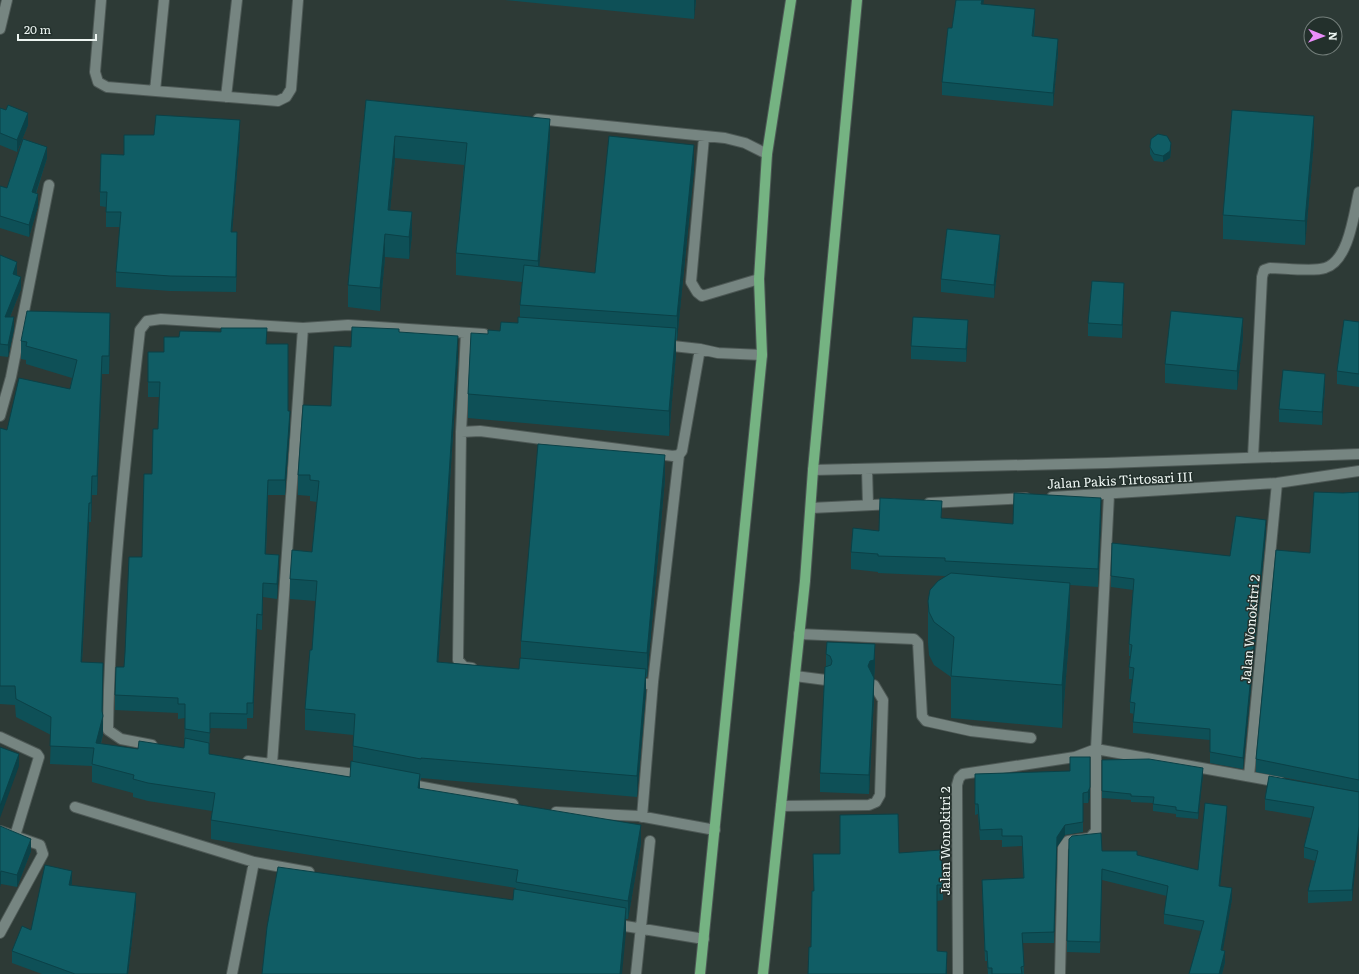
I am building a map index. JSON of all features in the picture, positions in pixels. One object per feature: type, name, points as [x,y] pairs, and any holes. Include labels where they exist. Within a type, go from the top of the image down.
[{"type":"main road","points":[[700,974],[762,355],[759,279],[767,154],[791,0]]},
{"type":"main road","points":[[763,974],[795,676],[857,0]]},
{"type":"street","points":[[0,29],[7,0]]},
{"type":"street","points":[[101,0],[95,72],[98,82],[107,87],[278,101],[286,97],[291,89],[298,0]]},
{"type":"street","points":[[154,91],[164,0]]},
{"type":"street","points":[[226,97],[237,0]]},
{"type":"street","points":[[531,118],[725,138],[745,143],[767,154]]},
{"type":"street","points":[[704,137],[691,282],[697,292],[702,296],[759,279]]},
{"type":"street","points":[[0,416],[11,377],[49,185]]},
{"type":"street","points":[[1253,457],[1262,276],[1264,270],[1270,268],[1324,269],[1334,264],[1347,241],[1359,192]]},
{"type":"street","points":[[160,746],[121,739],[108,730],[112,625],[124,472],[140,330],[147,321],[161,319],[303,328],[348,325],[498,335]]},
{"type":"street","points":[[272,764],[303,328]]},
{"type":"street","points":[[466,333],[461,432],[458,660],[464,667],[480,669]]},
{"type":"street","points":[[654,345],[700,349],[718,353],[762,355]]},
{"type":"street","points":[[642,817],[653,682],[679,455],[682,451],[700,349]]},
{"type":"street","points":[[461,432],[480,431],[674,456],[679,455]]},
{"type":"street","name":"Jalan Pakis Tirtosari III","points":[[813,470],[1359,454]]},
{"type":"street","points":[[867,469],[868,505]]},
{"type":"street","name":"Jalan Pakis Tirtosari III","points":[[922,503],[1109,494],[1277,483],[1359,471]]},
{"type":"street","name":"Jalan Wonokitri 2","points":[[1249,776],[1277,483]]},
{"type":"street","points":[[1060,974],[1063,848],[1068,841],[1090,838],[1096,831],[1096,749],[1109,494]]},
{"type":"street","points":[[811,508],[907,504]]},
{"type":"street","points":[[799,634],[914,639],[918,643],[922,716],[926,721],[971,731],[1030,738]]},
{"type":"street","points":[[795,676],[826,680]]},
{"type":"street","points":[[625,682],[648,684],[653,682]]},
{"type":"street","points":[[781,806],[869,805],[876,802],[880,795],[883,700],[874,685]]},
{"type":"street","points":[[0,736],[37,754],[39,757],[15,836]]},
{"type":"street","points":[[1096,749],[1288,784]]},
{"type":"street","name":"Jalan Wonokitri 2","points":[[958,974],[957,785],[959,778],[963,774],[1075,758],[1096,749]]},
{"type":"street","points":[[237,759],[345,772],[376,778]]},
{"type":"street","points":[[399,782],[524,806]]},
{"type":"street","points":[[74,807],[254,862],[317,873]]},
{"type":"street","points":[[547,811],[642,817],[715,830]]},
{"type":"street","points":[[0,831],[40,845],[43,854],[0,933]]},
{"type":"street","points":[[636,974],[650,842]]},
{"type":"street","points":[[232,974],[254,862]]},
{"type":"street","points":[[600,922],[704,939]]},
{"type":"building","points":[[956,0],[982,0],[981,4],[1035,9],[1032,36],[1058,39],[1053,93],[942,82],[948,28],[952,28]]},
{"type":"building","points":[[366,100],[550,119],[538,261],[456,253],[467,143],[395,136],[388,210],[412,212],[409,237],[385,234],[380,288],[348,285]]},
{"type":"building","points":[[8,105],[28,113],[17,140],[0,133],[0,108],[6,110]]},
{"type":"building","points":[[1232,110],[1314,116],[1305,221],[1223,215]]},
{"type":"building","points":[[156,115],[240,120],[231,232],[237,232],[236,277],[170,276],[116,272],[121,212],[106,212],[107,192],[100,192],[101,154],[124,155],[124,135],[154,135]]},
{"type":"building","points":[[1158,134],[1167,136],[1171,143],[1170,151],[1163,156],[1154,154],[1150,147],[1151,139]]},
{"type":"building","points":[[609,136],[694,145],[677,316],[520,305],[524,265],[595,273]]},
{"type":"building","points":[[23,139],[47,147],[32,192],[38,194],[29,225],[0,216],[0,186],[7,188]]},
{"type":"building","points":[[947,229],[1000,235],[994,285],[941,279]]},
{"type":"building","points":[[0,255],[17,262],[13,274],[21,277],[5,317],[14,317],[8,345],[0,344]]},
{"type":"building","points":[[1092,281],[1124,283],[1122,325],[1088,323]]},
{"type":"building","points":[[27,311],[110,313],[109,356],[102,356],[97,476],[92,476],[91,503],[89,503],[81,662],[103,663],[103,716],[96,743],[138,749],[139,741],[184,748],[185,738],[209,743],[209,754],[350,777],[351,761],[420,774],[418,788],[641,825],[628,901],[516,882],[518,870],[211,820],[215,793],[148,783],[133,779],[134,775],[92,764],[94,748],[50,746],[51,717],[16,699],[15,686],[0,686],[0,428],[7,430],[19,378],[70,389],[77,360],[26,346],[27,342],[21,341]]},
{"type":"building","points":[[1171,311],[1243,318],[1237,371],[1165,364]]},
{"type":"building","points":[[518,317],[676,328],[669,411],[468,394],[471,333],[488,334],[488,330],[500,331],[501,322],[518,323]]},
{"type":"building","points":[[913,317],[968,320],[966,349],[911,346]]},
{"type":"building","points":[[1344,320],[1359,322],[1359,374],[1337,371]]},
{"type":"building","points":[[352,327],[399,329],[399,332],[458,336],[437,662],[519,669],[520,658],[646,669],[637,776],[421,759],[353,746],[355,714],[305,709],[310,650],[312,650],[317,581],[290,579],[292,550],[312,552],[319,481],[310,480],[310,475],[298,475],[303,405],[331,406],[334,346],[351,347]]},
{"type":"building","points":[[221,328],[267,328],[266,344],[288,344],[288,411],[290,411],[285,480],[268,480],[265,554],[279,555],[277,584],[263,583],[262,615],[257,614],[253,703],[247,703],[247,714],[210,713],[210,733],[185,729],[185,704],[178,704],[178,698],[115,695],[116,667],[124,667],[129,557],[142,557],[144,474],[152,474],[153,429],[158,429],[160,382],[148,382],[148,352],[164,352],[164,337],[179,337],[180,331],[221,332]]},
{"type":"building","points":[[1283,370],[1325,374],[1322,412],[1279,409]]},
{"type":"building","points":[[538,444],[665,455],[647,653],[521,641]]},
{"type":"building","points":[[1314,492],[1359,492],[1359,780],[1256,759],[1276,550],[1310,553]]},
{"type":"building","points":[[1014,493],[1101,498],[1098,569],[945,561],[945,558],[878,556],[878,554],[851,552],[853,528],[879,531],[880,498],[942,501],[941,518],[1013,524]]},
{"type":"building","points":[[1236,516],[1266,520],[1243,758],[1210,752],[1210,729],[1133,722],[1135,703],[1130,702],[1134,668],[1129,667],[1132,645],[1129,644],[1134,579],[1111,576],[1112,543],[1230,556]]},
{"type":"building","points":[[951,573],[1070,583],[1062,685],[951,676],[954,637],[934,622],[929,612],[928,601],[930,590],[938,581]]},
{"type":"building","points":[[827,642],[875,644],[874,660],[870,661],[868,666],[874,678],[869,775],[820,773],[825,667],[831,665],[832,661],[830,656],[826,654]]},
{"type":"building","points":[[0,747],[19,754],[0,806]]},
{"type":"building","points":[[1070,757],[1090,757],[1090,787],[1088,792],[1083,793],[1083,822],[1065,825],[1057,837],[1054,932],[1022,933],[1024,966],[1021,967],[1022,974],[992,974],[992,968],[988,968],[987,951],[985,951],[982,880],[1024,878],[1022,836],[1002,836],[1002,829],[980,830],[978,804],[975,804],[975,774],[1070,771]]},
{"type":"building","points":[[1149,759],[1203,768],[1198,813],[1176,810],[1176,807],[1153,804],[1154,797],[1131,796],[1131,794],[1102,791],[1102,760]]},
{"type":"building","points":[[1269,776],[1359,792],[1359,826],[1352,890],[1308,891],[1318,851],[1304,847],[1314,807],[1265,799]]},
{"type":"building","points":[[1205,803],[1227,806],[1219,886],[1232,888],[1221,950],[1225,951],[1219,974],[1189,974],[1204,921],[1164,914],[1168,886],[1102,869],[1100,942],[1067,941],[1069,839],[1072,836],[1101,833],[1102,851],[1137,851],[1137,855],[1198,870]]},
{"type":"building","points":[[898,814],[899,853],[941,850],[943,885],[937,885],[937,951],[947,952],[946,974],[808,974],[809,947],[811,947],[812,891],[814,891],[813,854],[840,854],[840,815]]},
{"type":"building","points":[[0,826],[31,839],[17,875],[1,871],[0,875]]},
{"type":"building","points":[[45,865],[72,871],[69,885],[136,893],[127,974],[75,974],[12,951],[22,926],[31,930]]},
{"type":"building","points":[[278,867],[513,900],[514,889],[626,908],[620,974],[262,974],[267,927]]}]
